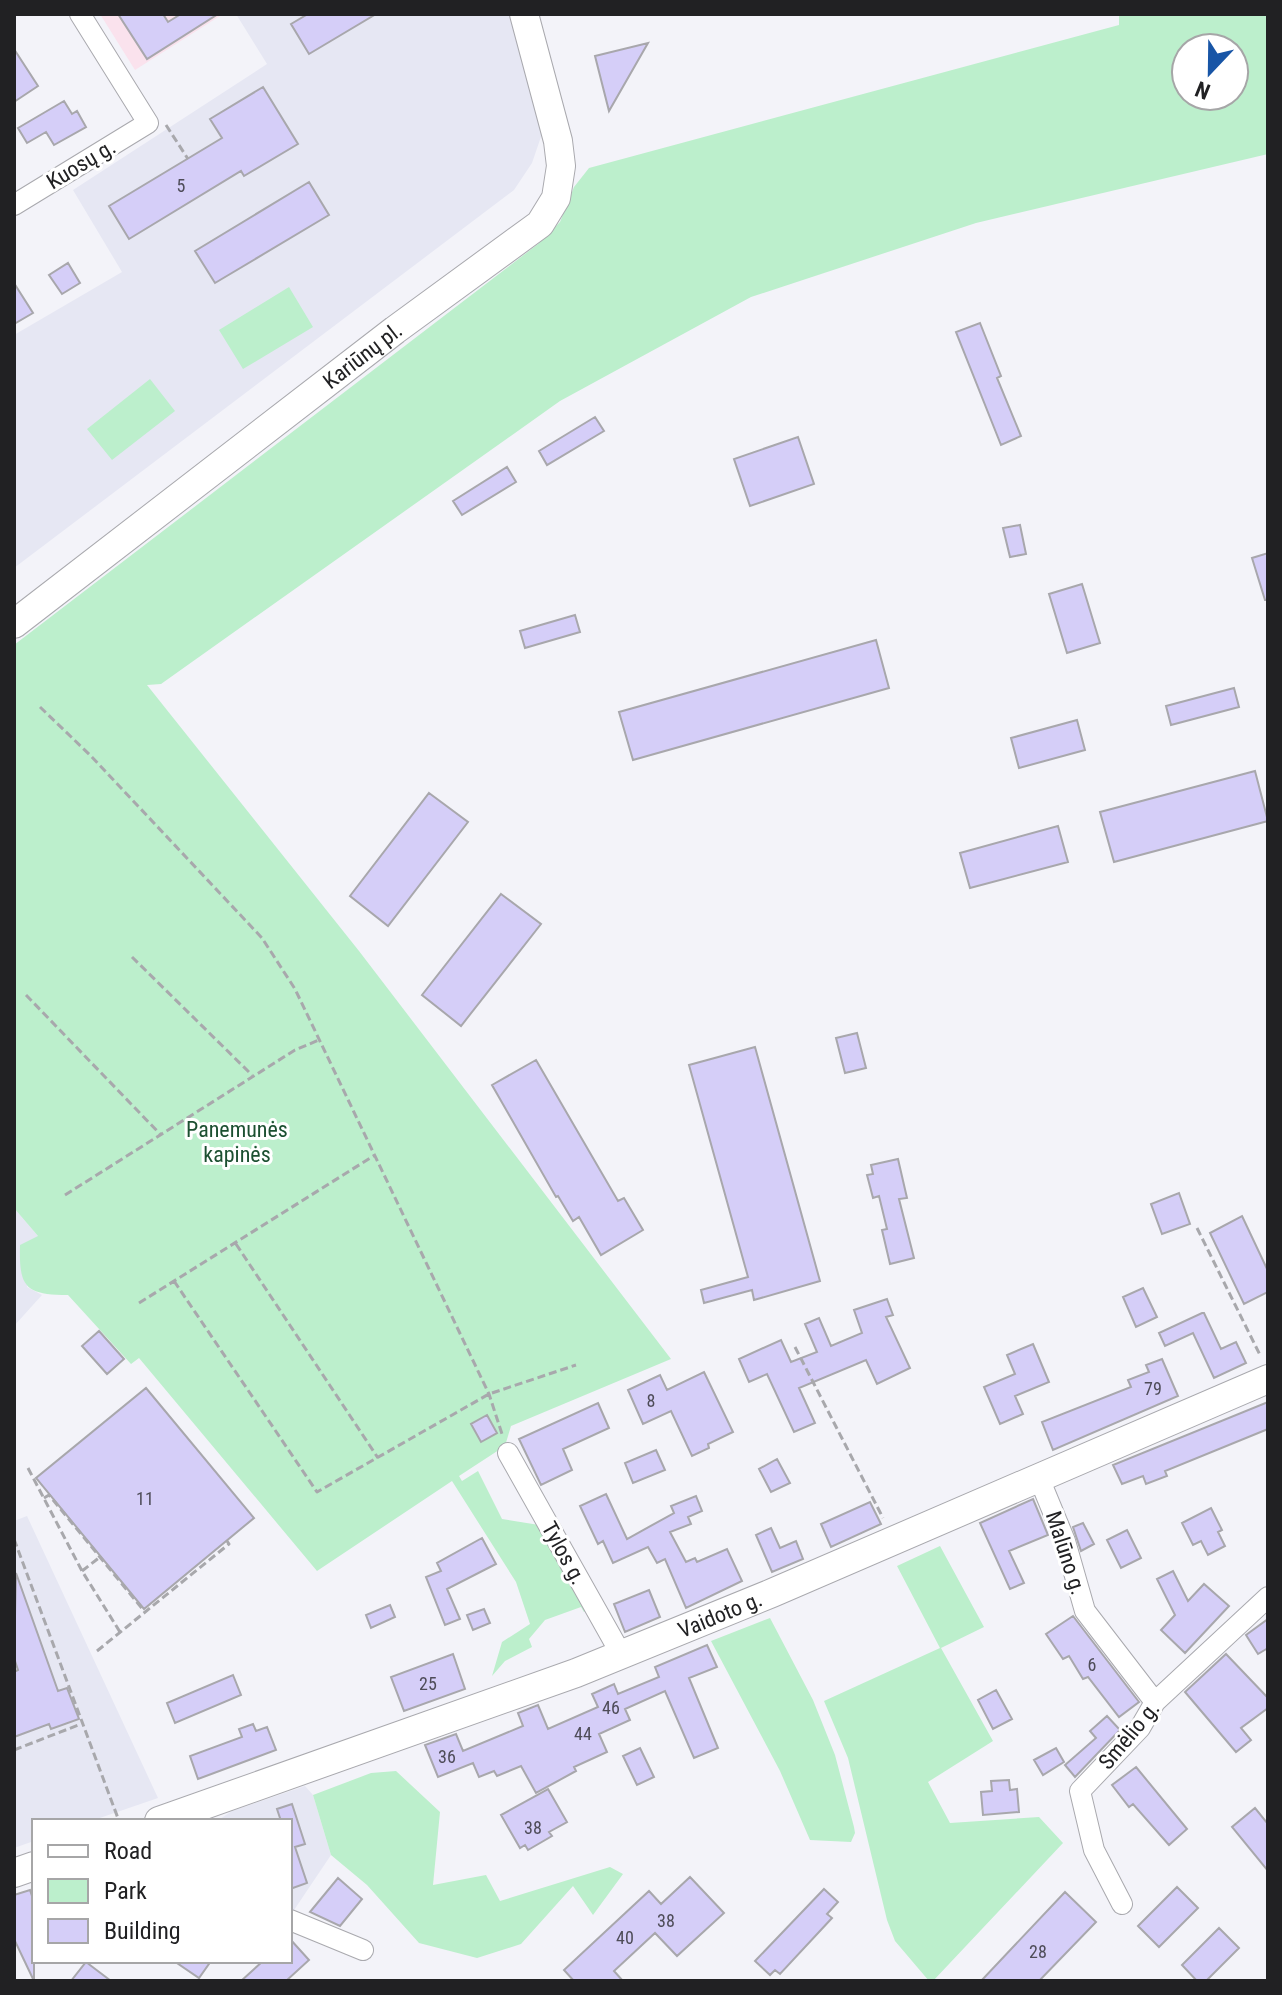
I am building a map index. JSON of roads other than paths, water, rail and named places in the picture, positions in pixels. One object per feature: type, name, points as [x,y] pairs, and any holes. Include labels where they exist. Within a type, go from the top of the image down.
[{"type":"main road","name":"Kariūnų pl.","points":[[14,624],[383,340],[540,224],[556,198],[561,166],[558,141],[524,14]]},
{"type":"main road","name":"Vaidoto g.","points":[[165,1819],[535,1688],[772,1593],[1039,1478],[1265,1369]]},
{"type":"street","name":"Kuosų g.","points":[[14,205],[154,119],[80,14]]},
{"type":"street","name":"Tylos g.","points":[[508,1453],[621,1654]]},
{"type":"street","name":"Malūno g.","points":[[1039,1478],[1065,1541],[1085,1611],[1155,1702]]},
{"type":"street","name":"Smėlio g.","points":[[1122,1904],[1094,1850],[1080,1791],[1140,1728],[1155,1702],[1268,1597]]},
{"type":"street","points":[[292,1921],[363,1950]]},
{"type":"park label","name":"Panemunės kapinės","points":[[237,1142]]}]
